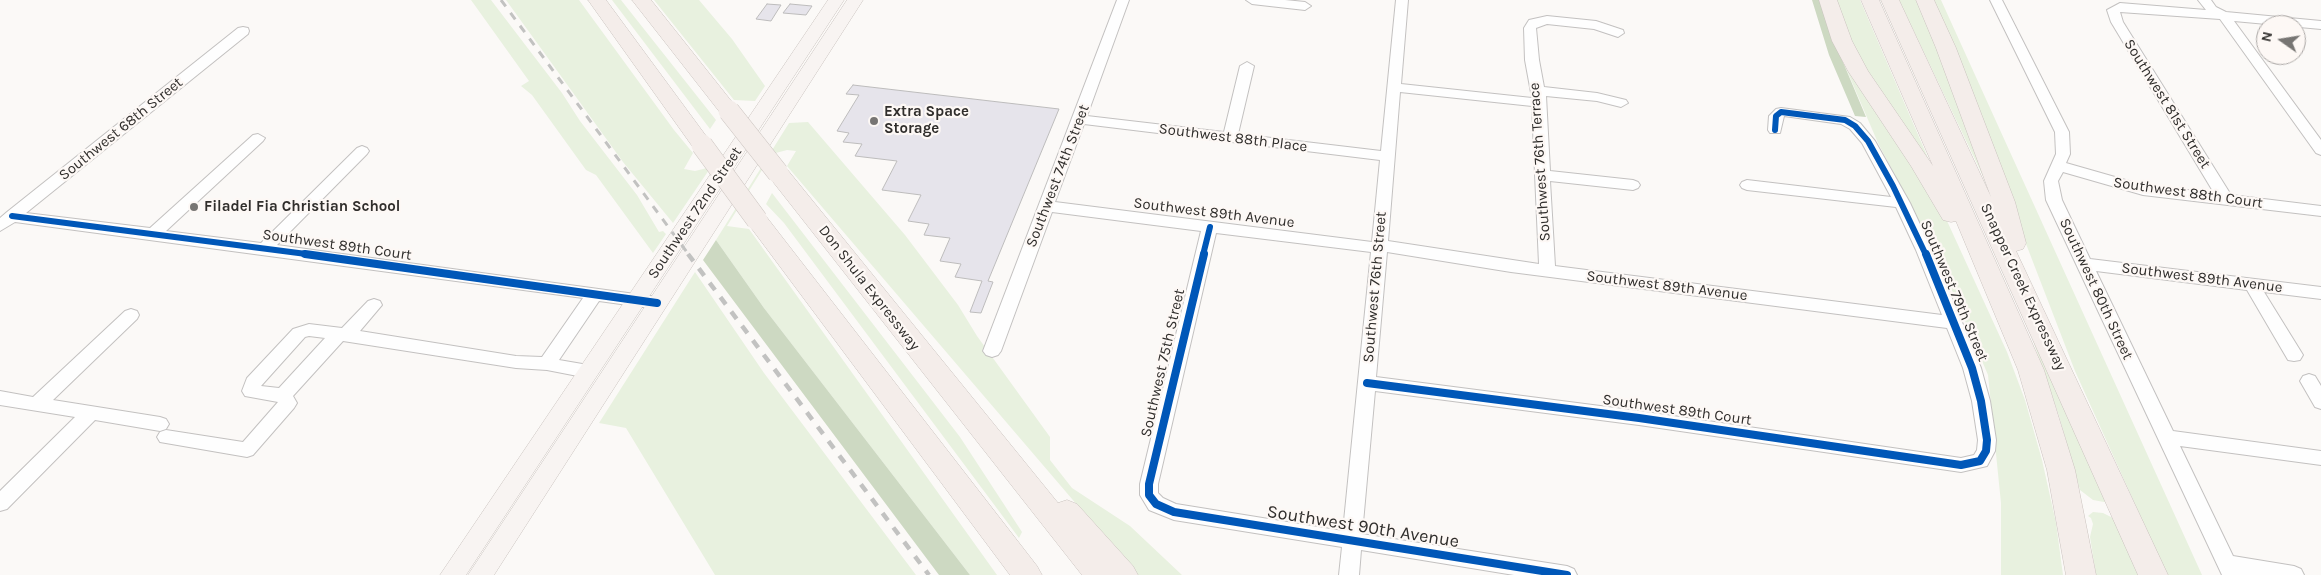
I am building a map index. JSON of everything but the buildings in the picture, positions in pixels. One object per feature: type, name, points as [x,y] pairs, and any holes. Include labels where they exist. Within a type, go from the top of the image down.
[{"type":"highway","points":[[596,0],[666,93],[681,118],[757,220],[938,460],[1028,575]]},
{"type":"highway","name":"Don Shula Expressway","points":[[641,0],[1098,575]]},
{"type":"highway","points":[[1828,0],[1842,41],[1858,71],[1931,181],[2020,309]]},
{"type":"highway","name":"Snapper Creek Expressway","points":[[1870,0],[2020,309],[2153,575]]},
{"type":"highway","name":"Snapper Creek Expressway","points":[[1890,0],[2020,309],[2031,370],[2050,427],[2068,499],[2081,575]]},
{"type":"highway","points":[[1925,0],[1946,48],[2004,202],[2020,309]]},
{"type":"highway","points":[[968,413],[993,426],[1122,575]]},
{"type":"main road","name":"Southwest 72nd Street","points":[[480,575],[539,484],[580,402],[588,371],[647,302],[836,0]]},
{"type":"main road","name":"Southwest 72nd Street","points":[[452,575],[515,480],[580,402],[647,302],[811,68],[855,0]]},
{"type":"main road","points":[[793,66],[811,68]]},
{"type":"main road","points":[[515,480],[539,484]]},
{"type":"street","name":"Southwest 74th Street","points":[[992,351],[1123,0]]},
{"type":"street","points":[[1252,0],[1305,6]]},
{"type":"street","name":"Southwest 76th Street","points":[[1349,575],[1386,156],[1402,0]]},
{"type":"street","name":"Southwest 80th Street","points":[[1996,0],[2060,126],[2064,149],[2051,181],[2052,193],[2083,264],[2229,569]]},
{"type":"street","points":[[2204,0],[2212,10],[2224,16],[2321,150]]},
{"type":"street","points":[[2218,0],[2226,11],[2224,16]]},
{"type":"street","points":[[2116,8],[2321,25]]},
{"type":"street","name":"Southwest 81st Street","points":[[2116,8],[2112,12],[2116,22],[2226,200]]},
{"type":"street","name":"Southwest 76th Terrace","points":[[1547,270],[1538,97],[1530,30],[1532,24],[1547,20],[1596,25],[1618,33]]},
{"type":"street","name":"Southwest 68th Street","points":[[0,226],[242,31]]},
{"type":"street","points":[[1230,138],[1247,66]]},
{"type":"street","points":[[1393,87],[1538,97],[1597,97],[1621,103]]},
{"type":"street","name":"Southwest 79th Street","points":[[1775,130],[1776,116],[1781,112],[1788,112],[1846,120],[1855,126],[1868,141],[1902,203],[1924,250],[1972,368],[1981,401],[1987,440],[1983,459]]},
{"type":"street","name":"Southwest 88th Place","points":[[1079,119],[1386,156]]},
{"type":"street","points":[[153,234],[258,138]]},
{"type":"street","points":[[264,249],[362,151]]},
{"type":"street","name":"Southwest 88th Court","points":[[2058,165],[2129,187],[2321,211]]},
{"type":"street","points":[[1542,175],[1633,185]]},
{"type":"street","points":[[1747,185],[1902,203]]},
{"type":"street","name":"Southwest 89th Avenue","points":[[1047,206],[1379,247],[1955,323]]},
{"type":"street","name":"Southwest 89th Court","points":[[12,216],[647,302]]},
{"type":"street","name":"Southwest 75th Street","points":[[1156,504],[1149,495],[1149,484],[1210,226]]},
{"type":"street","name":"Southwest 89th Avenue","points":[[2083,264],[2321,293]]},
{"type":"street","points":[[2252,285],[2294,355]]},
{"type":"street","points":[[547,364],[595,294]]},
{"type":"street","points":[[283,395],[374,305]]},
{"type":"street","points":[[38,404],[131,315]]},
{"type":"street","points":[[283,395],[251,391],[252,383],[299,333],[309,330],[516,362],[547,364],[588,371]]},
{"type":"street","points":[[2309,381],[2321,402]]},
{"type":"street","name":"Southwest 89th Court","points":[[1367,384],[1639,418],[1961,465],[1983,459]]},
{"type":"street","points":[[0,398],[92,412],[247,450],[288,403],[283,395]]},
{"type":"street","points":[[0,504],[92,412]]},
{"type":"street","points":[[2166,437],[2321,458]]},
{"type":"street","name":"Southwest 90th Avenue","points":[[1156,504],[1174,512],[1567,575]]},
{"type":"street","points":[[2229,569],[2294,575]]},
{"type":"green space","points":[[471,0],[491,0],[637,195],[659,232],[663,231],[666,234],[653,253],[596,175],[586,170],[532,95],[521,86],[529,81]]},
{"type":"green space","points":[[506,0],[579,0],[693,153],[684,169],[695,171],[711,167],[673,223],[623,162]]},
{"type":"green space","points":[[612,0],[621,0],[716,120],[710,129]]},
{"type":"green space","points":[[654,0],[699,0],[732,39],[765,86],[755,101],[734,100]]},
{"type":"green space","points":[[1812,0],[1821,0],[1830,31],[1866,117],[1855,116],[1829,55]]},
{"type":"green space","points":[[1833,0],[1860,0],[1935,174],[1871,85]]},
{"type":"green space","points":[[1899,0],[1917,0],[1938,44],[1990,191]]},
{"type":"green space","points":[[1932,0],[1941,0],[2202,575],[2167,575],[2075,371]]},
{"type":"green space","points":[[1830,31],[1942,210],[2007,352],[2025,400],[2042,460],[2056,523],[2063,575],[2001,575],[2001,503],[1988,375],[1936,253],[1878,143]]},
{"type":"green space","points":[[808,122],[905,235],[958,305],[977,336],[1050,437],[1050,460],[1072,488],[1130,526],[1182,575],[1131,575],[1084,513],[787,166],[796,151],[787,150],[772,154],[727,226],[749,229],[997,575],[970,575],[764,308],[716,240],[789,123]]},
{"type":"green space","points":[[772,193],[960,437],[1022,532],[1019,538],[784,223],[766,204]]},
{"type":"green space","points":[[716,240],[764,308],[970,575],[939,575],[703,260]]},
{"type":"green space","points":[[695,272],[764,373],[916,575],[715,575],[626,428],[599,423]]},
{"type":"green space","points":[[2030,332],[2107,501],[2093,500],[2080,490],[2059,416]]},
{"type":"green space","points":[[2093,512],[2103,513],[2113,518],[2140,575],[2096,575],[2090,537],[2093,524],[2088,516]]},
{"type":"railway","points":[[501,0],[689,255]]},
{"type":"railway","points":[[688,254],[929,575]]},
{"type":"cycle path","points":[[1367,383],[1639,418],[1961,465],[1980,461],[1986,451],[1987,440],[1981,401],[1972,368],[1924,250],[1893,186],[1868,141],[1855,126],[1845,120],[1788,112],[1781,112],[1776,116],[1775,130]]},
{"type":"cycle path","points":[[12,216],[299,253],[657,303]]},
{"type":"cycle path","points":[[1210,227],[1149,484],[1149,495],[1156,504],[1174,512],[1567,575]]},
{"type":"place","name":"Extra Space Storage","points":[[874,121]]},
{"type":"place","name":"Filadel Fia Christian School","points":[[194,207]]}]
